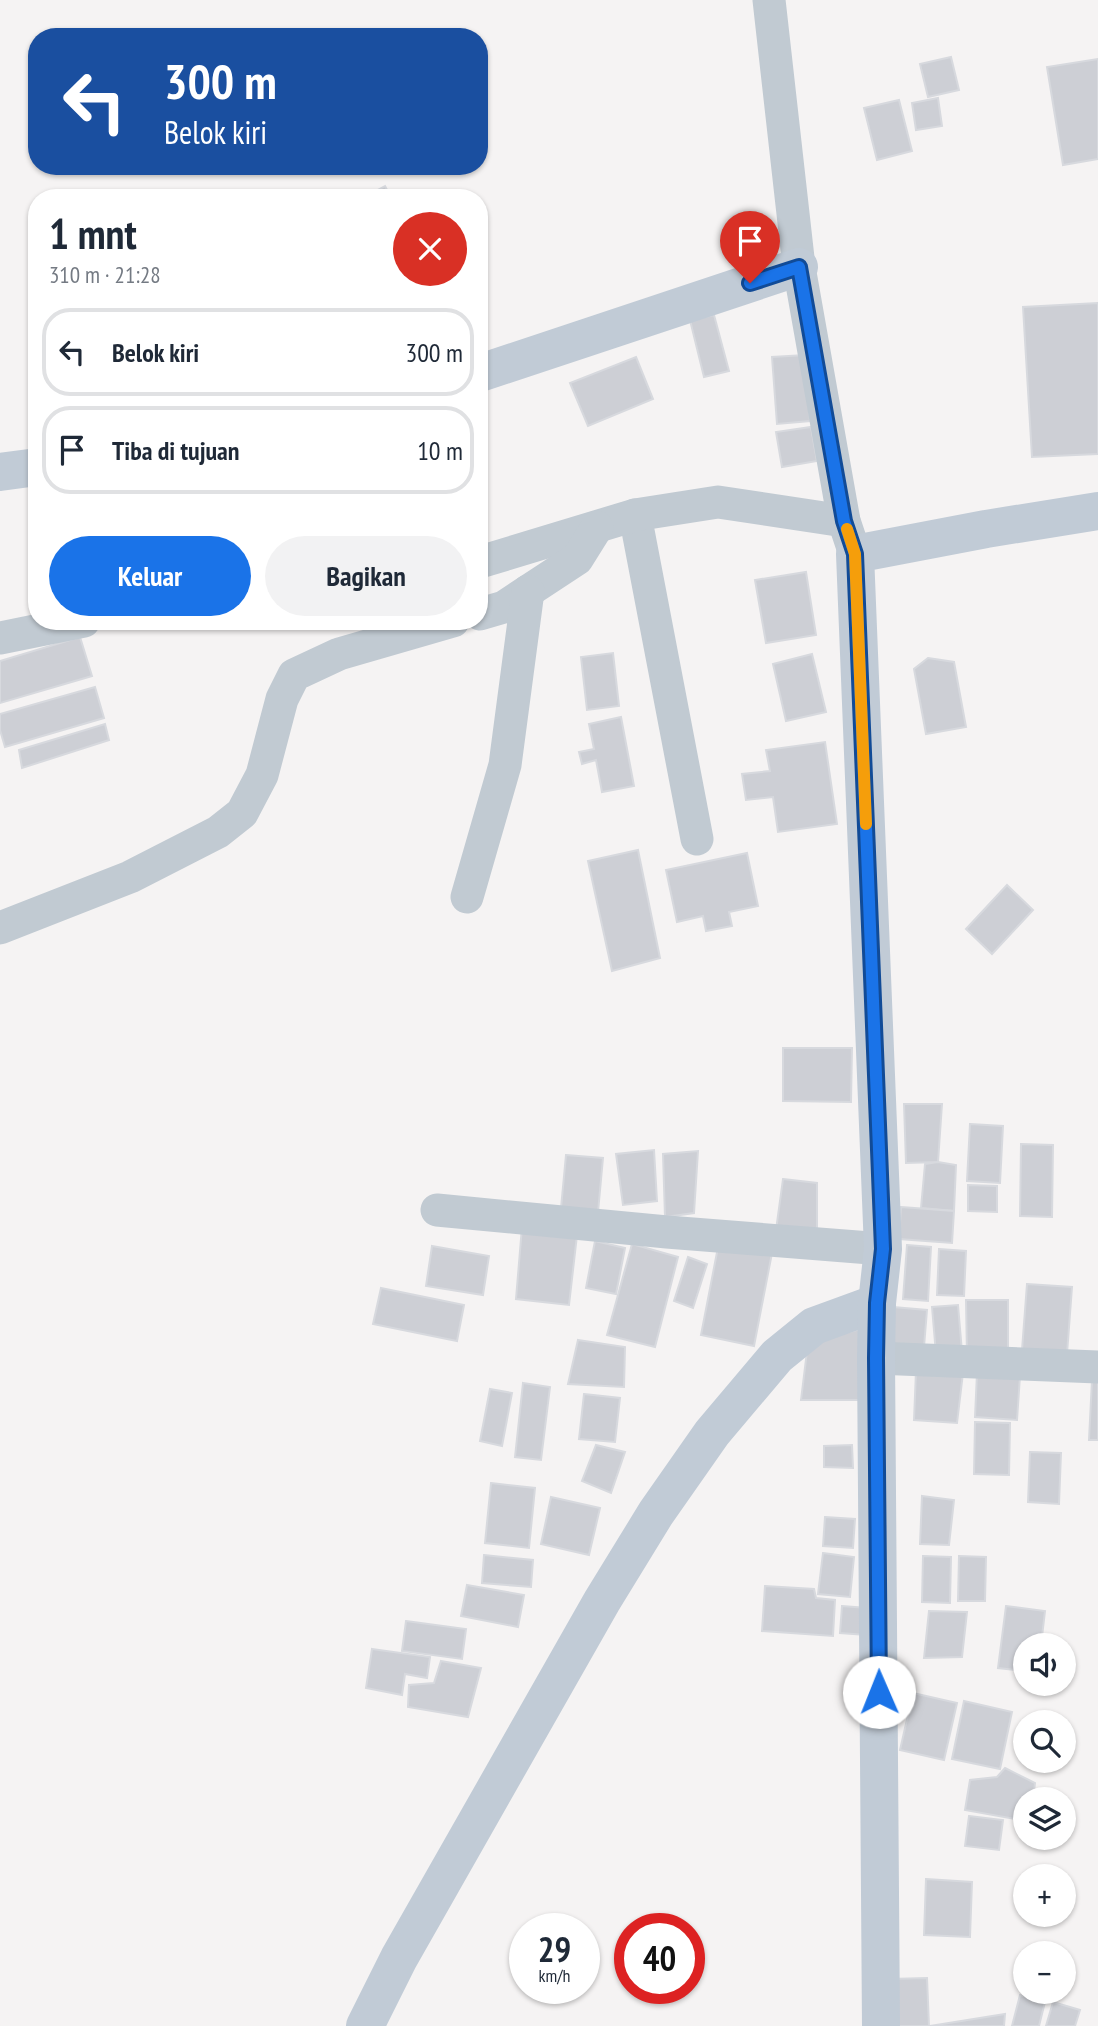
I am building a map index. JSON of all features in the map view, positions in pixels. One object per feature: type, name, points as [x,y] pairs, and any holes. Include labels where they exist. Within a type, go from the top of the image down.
[{"type":"street","points":[[769,0],[799,267],[849,537],[883,1249],[877,1303],[876,1358],[881,2026]]},
{"type":"street","points":[[488,370],[799,267]]},
{"type":"street","points":[[0,472],[28,468]]},
{"type":"street","points":[[488,560],[635,515],[718,502],[849,537],[986,529],[1098,511]]},
{"type":"street","points":[[635,515],[696,839]]},
{"type":"street","points":[[488,612],[504,607],[578,559],[597,527]]},
{"type":"street","points":[[467,897],[505,765],[528,591]]},
{"type":"street","points":[[0,638],[40,630]]},
{"type":"street","points":[[0,928],[130,877],[218,832],[242,813],[262,775],[282,699],[294,675],[339,654],[422,630]]},
{"type":"street","points":[[437,1210],[883,1249]]},
{"type":"street","points":[[365,2026],[405,1946],[601,1601],[656,1513],[712,1433],[777,1356],[814,1326],[877,1303]]},
{"type":"street","points":[[876,1358],[1098,1367]]},
{"type":"building","points":[[951,57],[959,90],[928,97],[920,64]]},
{"type":"building","points":[[1098,59],[1098,159],[1063,165],[1047,67]]},
{"type":"building","points":[[938,98],[942,126],[916,130],[912,103]]},
{"type":"building","points":[[899,100],[912,151],[877,160],[864,108]]},
{"type":"building","points":[[1098,303],[1098,454],[1032,457],[1023,307]]},
{"type":"building","points":[[714,315],[729,371],[704,377],[690,320]]},
{"type":"building","points":[[805,355],[810,421],[777,424],[772,357]]},
{"type":"building","points":[[636,357],[653,399],[588,426],[570,383]]},
{"type":"building","points":[[811,427],[817,461],[782,467],[776,432]]},
{"type":"building","points":[[806,572],[816,635],[766,643],[755,580]]},
{"type":"building","points":[[80,637],[92,676],[0,703],[0,661]]},
{"type":"building","points":[[613,653],[619,706],[587,710],[581,657]]},
{"type":"building","points":[[812,654],[826,712],[786,721],[773,664]]},
{"type":"building","points":[[928,658],[954,662],[966,727],[926,734],[914,669]]},
{"type":"building","points":[[95,687],[104,718],[5,747],[0,730],[0,714]]},
{"type":"building","points":[[621,717],[634,786],[602,792],[596,760],[582,764],[579,752],[594,749],[589,724]]},
{"type":"building","points":[[105,724],[109,740],[22,768],[19,750]]},
{"type":"building","points":[[825,742],[837,824],[778,832],[773,797],[746,800],[742,774],[770,771],[766,750]]},
{"type":"building","points":[[638,850],[660,958],[612,971],[588,861]]},
{"type":"building","points":[[747,853],[758,906],[729,912],[732,926],[706,931],[703,916],[677,922],[666,870]]},
{"type":"building","points":[[1007,885],[1033,910],[992,954],[966,929]]},
{"type":"building","points":[[783,1048],[852,1048],[851,1102],[783,1101]]},
{"type":"building","points":[[904,1104],[942,1104],[938,1162],[906,1163]]},
{"type":"building","points":[[970,1124],[1003,1126],[1000,1183],[967,1181]]},
{"type":"building","points":[[1021,1144],[1053,1145],[1052,1217],[1020,1216]]},
{"type":"building","points":[[654,1150],[657,1201],[623,1205],[616,1154]]},
{"type":"building","points":[[698,1151],[694,1213],[665,1217],[663,1154]]},
{"type":"building","points":[[566,1155],[603,1158],[598,1212],[561,1208]]},
{"type":"building","points":[[938,1162],[956,1165],[954,1211],[921,1208],[925,1164]]},
{"type":"building","points":[[783,1179],[817,1183],[817,1232],[776,1230]]},
{"type":"building","points":[[968,1185],[997,1186],[997,1212],[968,1211]]},
{"type":"building","points":[[901,1207],[954,1211],[952,1243],[899,1239]]},
{"type":"building","points":[[522,1227],[577,1235],[569,1305],[516,1299]]},
{"type":"building","points":[[595,1241],[625,1248],[616,1294],[586,1288]]},
{"type":"building","points":[[719,1242],[772,1253],[754,1346],[701,1335]]},
{"type":"building","points":[[632,1244],[678,1257],[655,1347],[607,1335]]},
{"type":"building","points":[[907,1245],[931,1247],[928,1301],[903,1299]]},
{"type":"building","points":[[432,1246],[489,1256],[483,1295],[426,1286]]},
{"type":"building","points":[[939,1249],[966,1251],[964,1296],[937,1295]]},
{"type":"building","points":[[688,1257],[707,1264],[693,1308],[674,1301]]},
{"type":"building","points":[[1027,1284],[1072,1287],[1067,1354],[1022,1350]]},
{"type":"building","points":[[381,1288],[464,1305],[457,1341],[373,1324]]},
{"type":"building","points":[[966,1300],[1008,1300],[1008,1357],[967,1357]]},
{"type":"building","points":[[958,1305],[962,1352],[936,1354],[932,1307]]},
{"type":"building","points":[[893,1307],[927,1310],[924,1347],[891,1344]]},
{"type":"building","points":[[864,1328],[860,1400],[801,1400],[808,1343]]},
{"type":"building","points":[[578,1340],[625,1347],[624,1387],[568,1384]]},
{"type":"building","points":[[916,1371],[963,1373],[957,1423],[914,1420]]},
{"type":"building","points":[[977,1373],[1020,1376],[1017,1420],[975,1417]]},
{"type":"building","points":[[1092,1380],[1098,1380],[1098,1440],[1089,1440]]},
{"type":"building","points":[[523,1383],[550,1387],[541,1460],[515,1457]]},
{"type":"building","points":[[490,1389],[512,1393],[502,1446],[480,1441]]},
{"type":"building","points":[[584,1394],[620,1398],[615,1442],[579,1439]]},
{"type":"building","points":[[975,1422],[1010,1423],[1009,1475],[974,1474]]},
{"type":"building","points":[[596,1445],[625,1452],[611,1493],[582,1481]]},
{"type":"building","points":[[852,1445],[853,1468],[824,1467],[824,1446]]},
{"type":"building","points":[[1030,1452],[1061,1453],[1059,1504],[1028,1502]]},
{"type":"building","points":[[491,1483],[535,1488],[529,1548],[485,1543]]},
{"type":"building","points":[[922,1496],[954,1500],[949,1545],[920,1544]]},
{"type":"building","points":[[551,1497],[600,1508],[589,1555],[541,1544]]},
{"type":"building","points":[[825,1517],[855,1519],[853,1548],[823,1546]]},
{"type":"building","points":[[823,1553],[854,1557],[850,1597],[818,1594]]},
{"type":"building","points":[[484,1555],[533,1560],[531,1587],[482,1583]]},
{"type":"building","points":[[923,1556],[951,1557],[950,1603],[922,1602]]},
{"type":"building","points":[[959,1556],[986,1557],[985,1601],[958,1601]]},
{"type":"building","points":[[467,1585],[524,1595],[518,1627],[461,1616]]},
{"type":"building","points":[[765,1586],[814,1589],[816,1598],[835,1600],[833,1636],[762,1631]]},
{"type":"building","points":[[842,1606],[867,1608],[866,1635],[840,1633]]},
{"type":"building","points":[[1006,1606],[1045,1611],[1042,1633],[1013,1633],[1013,1670],[998,1668]]},
{"type":"building","points":[[929,1611],[967,1612],[962,1657],[924,1658]]},
{"type":"building","points":[[406,1621],[466,1629],[462,1659],[402,1651]]},
{"type":"building","points":[[372,1649],[430,1657],[427,1678],[405,1674],[402,1695],[366,1688]]},
{"type":"building","points":[[441,1661],[481,1668],[468,1717],[408,1707],[409,1685],[434,1683]]},
{"type":"building","points":[[913,1693],[957,1703],[944,1760],[900,1750]]},
{"type":"building","points":[[964,1701],[1012,1712],[1000,1769],[952,1759]]},
{"type":"building","points":[[1005,1768],[1035,1783],[1034,1787],[1013,1787],[1013,1819],[965,1810],[970,1780],[997,1777]]},
{"type":"building","points":[[969,1816],[1003,1820],[999,1850],[965,1846]]},
{"type":"building","points":[[926,1879],[972,1882],[970,1937],[924,1935]]},
{"type":"building","points":[[927,1978],[929,2026],[892,2026],[890,1979]]},
{"type":"building","points":[[1018,2004],[1044,2004],[1039,2026],[1012,2026]]},
{"type":"building","points":[[1052,2004],[1080,2010],[1075,2026],[1046,2026]]},
{"type":"building","points":[[1005,2014],[1004,2026],[930,2026]]},
{"type":"slow traffic","points":[[847,529],[855,554],[866,824]]},
{"type":"route","points":[[750,283],[799,267],[844,521],[855,554],[883,1249],[877,1303],[876,1358],[879,1692]]}]
